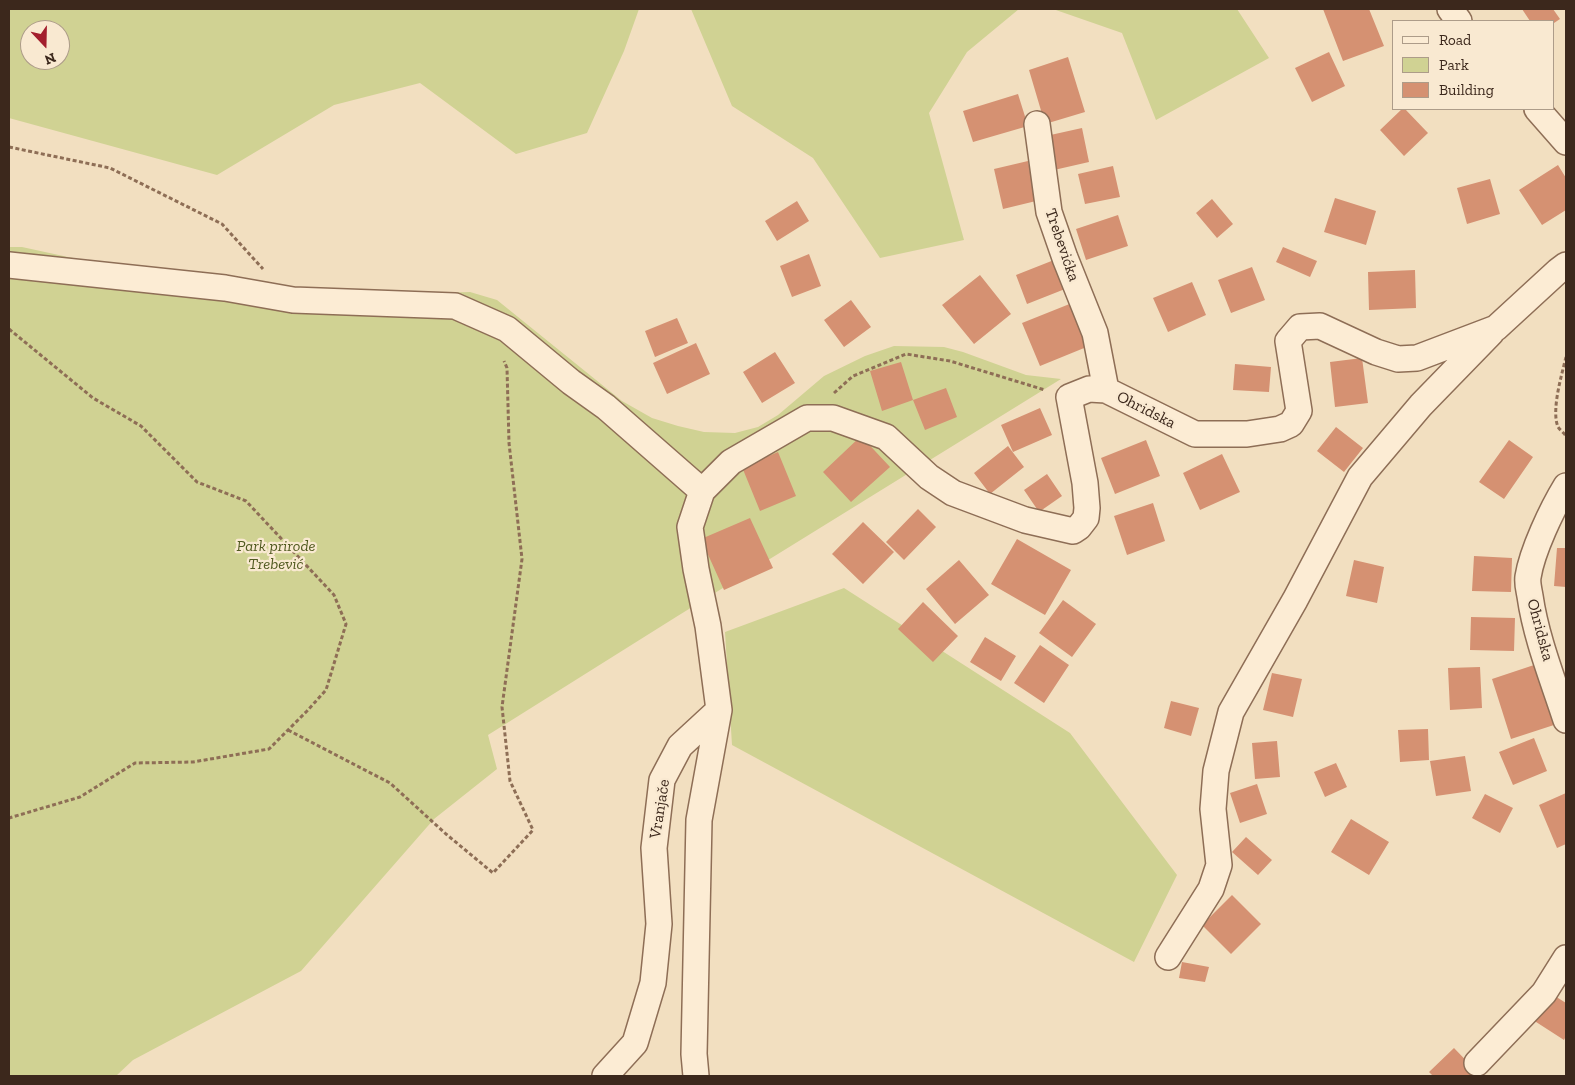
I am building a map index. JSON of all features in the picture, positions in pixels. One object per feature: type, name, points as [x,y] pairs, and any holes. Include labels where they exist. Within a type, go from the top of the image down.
[{"type":"street","points":[[1450,9],[1458,20]]},
{"type":"street","points":[[1538,110],[1566,142]]},
{"type":"street","name":"Trebevićka","points":[[1036,124],[1049,212],[1095,333],[1106,390]]},
{"type":"street","points":[[9,264],[224,288],[293,300],[455,306],[507,329],[571,382],[606,407],[702,491]]},
{"type":"street","name":"Ohridska","points":[[1069,397],[1089,389],[1106,390],[1195,434],[1247,434],[1280,430],[1291,424],[1299,411],[1288,341],[1300,327],[1320,326],[1376,352],[1398,359],[1417,358],[1496,328],[1566,265]]},
{"type":"street","points":[[1168,957],[1211,889],[1218,865],[1213,809],[1216,771],[1231,712],[1295,600],[1360,477],[1421,405],[1496,328]]},
{"type":"street","points":[[696,1076],[694,1054],[699,820],[719,710],[708,626],[690,527],[702,491],[731,462],[806,418],[833,418],[886,436],[929,477],[953,493],[1025,520],[1073,531],[1086,518],[1087,508],[1085,483],[1069,397]]},
{"type":"street","name":"Ohridska","points":[[1566,486],[1548,521],[1528,579],[1532,615],[1566,720]]},
{"type":"street","name":"Vranjače","points":[[605,1076],[635,1043],[653,983],[658,924],[654,848],[662,780],[680,746],[719,710]]},
{"type":"street","points":[[1477,1063],[1544,993],[1566,958]]},
{"type":"path","points":[[9,147],[110,168],[222,224],[293,300]]},
{"type":"path","points":[[288,730],[390,784],[493,874],[532,830],[510,781],[502,707],[522,559],[509,443],[507,368],[488,321]]},
{"type":"path","points":[[9,329],[93,398],[141,426],[197,482],[246,501],[334,595],[346,624],[326,690],[269,749],[193,762],[135,763],[80,797],[9,818]]},
{"type":"path","points":[[806,418],[852,376],[906,354],[950,361],[1069,397]]},
{"type":"path","points":[[1566,356],[1556,411],[1559,427],[1566,436]]},
{"type":"green space","points":[[9,9],[639,9],[624,51],[587,133],[516,154],[420,83],[334,105],[217,175],[9,118]]},
{"type":"green space","points":[[691,9],[1019,9],[967,52],[929,113],[964,240],[880,258],[813,158],[732,106]]},
{"type":"green space","points":[[1053,9],[1237,9],[1269,58],[1156,120],[1122,33]]},
{"type":"green space","name":"Park prirode Trebević","points":[[9,247],[22,247],[100,264],[264,288],[381,295],[470,292],[497,300],[622,401],[652,418],[704,432],[735,433],[758,427],[778,415],[824,376],[865,356],[894,346],[944,347],[1026,375],[1061,379],[488,735],[497,769],[434,819],[301,971],[133,1060],[116,1076],[9,1076]]},
{"type":"green space","points":[[844,588],[1070,733],[1177,875],[1134,962],[732,745],[725,632]]},
{"type":"building","points":[[1323,9],[1369,9],[1384,46],[1343,61]]},
{"type":"building","points":[[1522,9],[1553,9],[1560,19],[1555,22],[1555,20],[1529,20]]},
{"type":"building","points":[[1329,52],[1345,86],[1312,102],[1295,68]]},
{"type":"building","points":[[1068,57],[1085,112],[1045,124],[1029,70]]},
{"type":"building","points":[[1018,94],[1028,126],[973,142],[963,111]]},
{"type":"building","points":[[1401,110],[1406,110],[1428,133],[1404,156],[1380,130]]},
{"type":"building","points":[[1082,128],[1089,162],[1054,170],[1046,136]]},
{"type":"building","points":[[1028,161],[1036,201],[1003,209],[994,169]]},
{"type":"building","points":[[1558,165],[1566,178],[1566,210],[1542,225],[1519,190]]},
{"type":"building","points":[[1113,166],[1120,197],[1085,204],[1078,174]]},
{"type":"building","points":[[1490,179],[1500,214],[1467,224],[1457,188]]},
{"type":"building","points":[[1335,198],[1376,211],[1366,245],[1324,232]]},
{"type":"building","points":[[1212,199],[1233,224],[1217,238],[1196,213]]},
{"type":"building","points":[[797,201],[809,221],[777,241],[765,221]]},
{"type":"building","points":[[1118,215],[1128,246],[1086,260],[1076,229]]},
{"type":"building","points":[[1283,247],[1317,261],[1310,277],[1276,262]]},
{"type":"building","points":[[809,254],[821,286],[792,297],[780,266]]},
{"type":"building","points":[[1054,260],[1065,289],[1027,304],[1016,275]]},
{"type":"building","points":[[1252,267],[1265,300],[1231,313],[1218,280]]},
{"type":"building","points":[[1415,270],[1416,308],[1369,310],[1368,272]]},
{"type":"building","points":[[980,275],[1011,314],[974,344],[942,305]]},
{"type":"building","points":[[1192,282],[1206,315],[1168,332],[1153,298]]},
{"type":"building","points":[[851,300],[871,327],[844,347],[824,320]]},
{"type":"building","points":[[1072,303],[1089,346],[1040,366],[1022,323]]},
{"type":"building","points":[[677,318],[688,343],[655,357],[645,331]]},
{"type":"building","points":[[696,343],[710,374],[667,394],[653,363]]},
{"type":"building","points":[[775,352],[795,383],[762,403],[743,372]]},
{"type":"building","points":[[1362,358],[1368,403],[1335,407],[1330,362]]},
{"type":"building","points":[[901,362],[913,400],[882,411],[870,371]]},
{"type":"building","points":[[1235,364],[1271,367],[1269,392],[1233,390]]},
{"type":"building","points":[[946,388],[957,417],[925,430],[913,400]]},
{"type":"building","points":[[1040,408],[1052,435],[1013,452],[1001,425]]},
{"type":"building","points":[[1336,427],[1363,448],[1344,472],[1317,451]]},
{"type":"building","points":[[861,436],[890,467],[851,502],[823,472]]},
{"type":"building","points":[[1146,440],[1160,476],[1115,494],[1101,458]]},
{"type":"building","points":[[1509,440],[1533,457],[1504,499],[1479,482]]},
{"type":"building","points":[[1008,446],[1024,467],[990,494],[974,473]]},
{"type":"building","points":[[778,452],[796,496],[760,511],[742,467]]},
{"type":"building","points":[[1222,454],[1240,492],[1200,510],[1183,473]]},
{"type":"building","points":[[1047,474],[1062,496],[1039,512],[1024,490]]},
{"type":"building","points":[[1153,503],[1165,541],[1127,555],[1114,516]]},
{"type":"building","points":[[918,509],[936,527],[904,560],[886,542]]},
{"type":"building","points":[[750,518],[773,568],[724,590],[701,539]]},
{"type":"building","points":[[863,522],[894,552],[863,584],[832,554]]},
{"type":"building","points":[[1017,539],[1071,570],[1045,615],[991,584]]},
{"type":"building","points":[[1557,548],[1566,548],[1566,587],[1554,586]]},
{"type":"building","points":[[1474,556],[1512,558],[1511,592],[1472,591]]},
{"type":"building","points":[[959,560],[989,595],[955,624],[926,589]]},
{"type":"building","points":[[1354,560],[1384,567],[1377,603],[1346,596]]},
{"type":"building","points":[[1063,600],[1096,624],[1072,657],[1039,633]]},
{"type":"building","points":[[923,602],[958,636],[933,662],[898,629]]},
{"type":"building","points":[[1471,617],[1515,618],[1514,651],[1470,650]]},
{"type":"building","points":[[985,637],[1016,656],[1001,681],[970,662]]},
{"type":"building","points":[[1040,645],[1069,665],[1044,703],[1014,683]]},
{"type":"building","points":[[1537,664],[1557,724],[1511,739],[1492,679]]},
{"type":"building","points":[[1480,667],[1482,708],[1450,710],[1448,668]]},
{"type":"building","points":[[1272,673],[1302,679],[1293,717],[1263,710]]},
{"type":"building","points":[[1171,701],[1199,708],[1191,736],[1164,728]]},
{"type":"building","points":[[1428,729],[1429,760],[1400,762],[1398,730]]},
{"type":"building","points":[[1534,738],[1547,771],[1513,785],[1499,752]]},
{"type":"building","points":[[1277,741],[1280,777],[1255,779],[1252,743]]},
{"type":"building","points":[[1465,756],[1471,791],[1436,796],[1430,761]]},
{"type":"building","points":[[1336,763],[1347,787],[1325,797],[1314,772]]},
{"type":"building","points":[[1257,784],[1267,814],[1240,823],[1230,793]]},
{"type":"building","points":[[1566,793],[1566,844],[1557,848],[1539,805]]},
{"type":"building","points":[[1485,794],[1513,808],[1500,833],[1472,818]]},
{"type":"building","points":[[1351,819],[1389,842],[1369,875],[1331,852]]},
{"type":"building","points":[[1246,837],[1272,860],[1258,875],[1232,852]]},
{"type":"building","points":[[1232,895],[1261,924],[1231,954],[1202,925]]},
{"type":"building","points":[[1182,962],[1209,967],[1205,982],[1179,978]]},
{"type":"building","points":[[1550,993],[1566,1003],[1566,1036],[1564,1040],[1533,1020]]},
{"type":"building","points":[[1454,1048],[1481,1076],[1433,1076],[1429,1072]]}]
